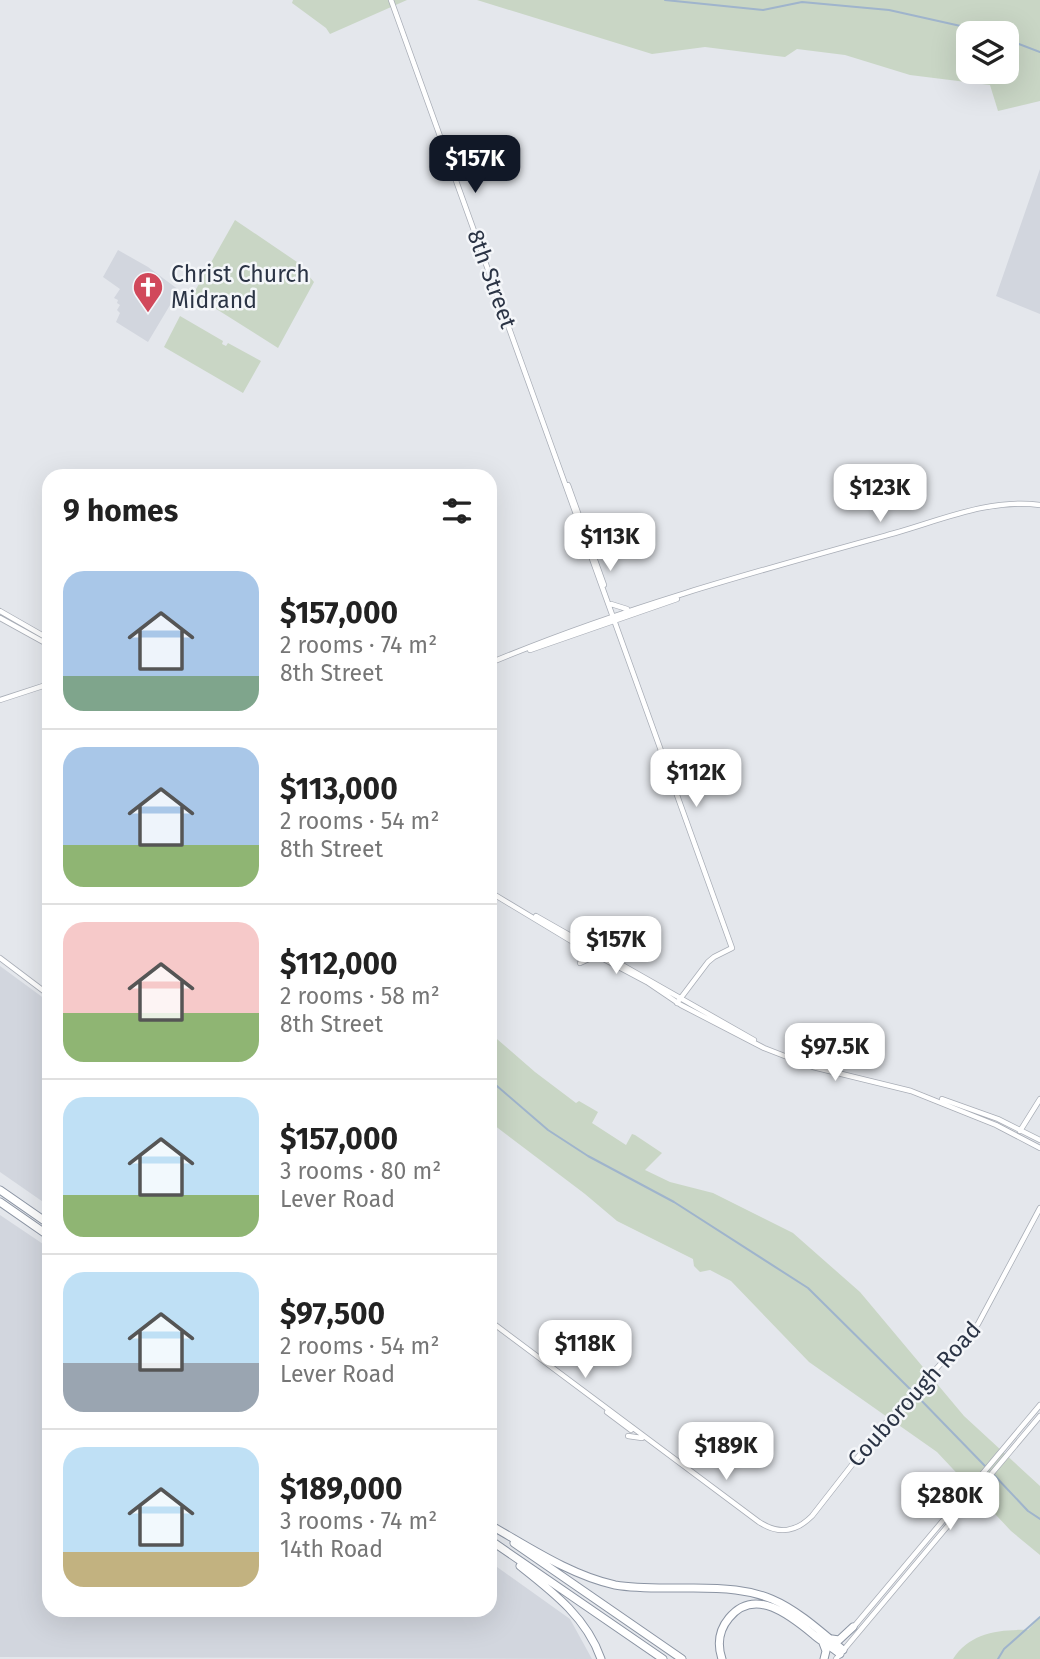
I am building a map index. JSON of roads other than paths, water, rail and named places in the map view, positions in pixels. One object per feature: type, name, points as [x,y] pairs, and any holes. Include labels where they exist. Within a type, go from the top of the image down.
[{"type":"highway","points":[[0,1190],[42,1219]]},
{"type":"highway","points":[[0,1202],[42,1231]]},
{"type":"highway","points":[[497,1530],[594,1579],[637,1588],[719,1587],[758,1593],[785,1605],[838,1652]]},
{"type":"highway","points":[[497,1531],[682,1659]]},
{"type":"highway","points":[[497,1546],[663,1659]]},
{"type":"highway","points":[[497,1547],[559,1597],[590,1634],[601,1659]]},
{"type":"highway","points":[[722,1659],[719,1644],[725,1623],[733,1613],[744,1607],[769,1605],[794,1617],[818,1634],[832,1639],[838,1640],[853,1627]]},
{"type":"highway","points":[[818,1634],[824,1645],[825,1659]]},
{"type":"street","name":"8th Street","points":[[391,0],[733,948],[711,959],[680,1002]]},
{"type":"street","points":[[497,661],[601,619],[808,556],[972,511],[1013,505],[1040,505]]},
{"type":"street","points":[[497,661],[614,617],[723,581]]},
{"type":"street","points":[[601,619],[606,615],[610,604],[629,610]]},
{"type":"street","points":[[0,611],[42,635]]},
{"type":"street","points":[[0,618],[42,641]]},
{"type":"street","points":[[0,700],[42,686]]},
{"type":"street","points":[[497,895],[583,948],[680,1002]]},
{"type":"street","points":[[497,895],[680,1002],[785,1057],[813,1067],[911,1091],[1040,1140]]},
{"type":"street","points":[[583,948],[580,963],[591,958],[604,960]]},
{"type":"street","points":[[0,958],[42,990]]},
{"type":"street","points":[[1019,1132],[1040,1099]]},
{"type":"street","points":[[1019,1132],[1040,1148]]},
{"type":"street","name":"Couborough Road","points":[[658,1448],[768,1528],[777,1531],[791,1530],[804,1524],[848,1468],[982,1319],[1040,1208]]},
{"type":"street","points":[[497,1328],[658,1448]]},
{"type":"street","points":[[497,1328],[658,1448]]},
{"type":"street","points":[[838,1652],[853,1627],[1040,1405]]},
{"type":"street","points":[[825,1659],[838,1652],[1040,1416]]},
{"type":"street","points":[[628,1436],[642,1438]]},
{"type":"waterway","points":[[665,0],[763,10],[802,2],[889,10],[956,25]]},
{"type":"waterway","points":[[1019,44],[1040,52]]},
{"type":"waterway","points":[[497,1086],[548,1130],[588,1156],[674,1202],[808,1288],[912,1391]]},
{"type":"waterway","points":[[916,1395],[985,1466]]},
{"type":"waterway","points":[[994,1475],[1028,1511],[1040,1519]]},
{"type":"waterway","points":[[998,1659],[1004,1649],[1040,1617]]},
{"type":"place","name":"Christ Church Midrand","points":[[148,314]]}]
